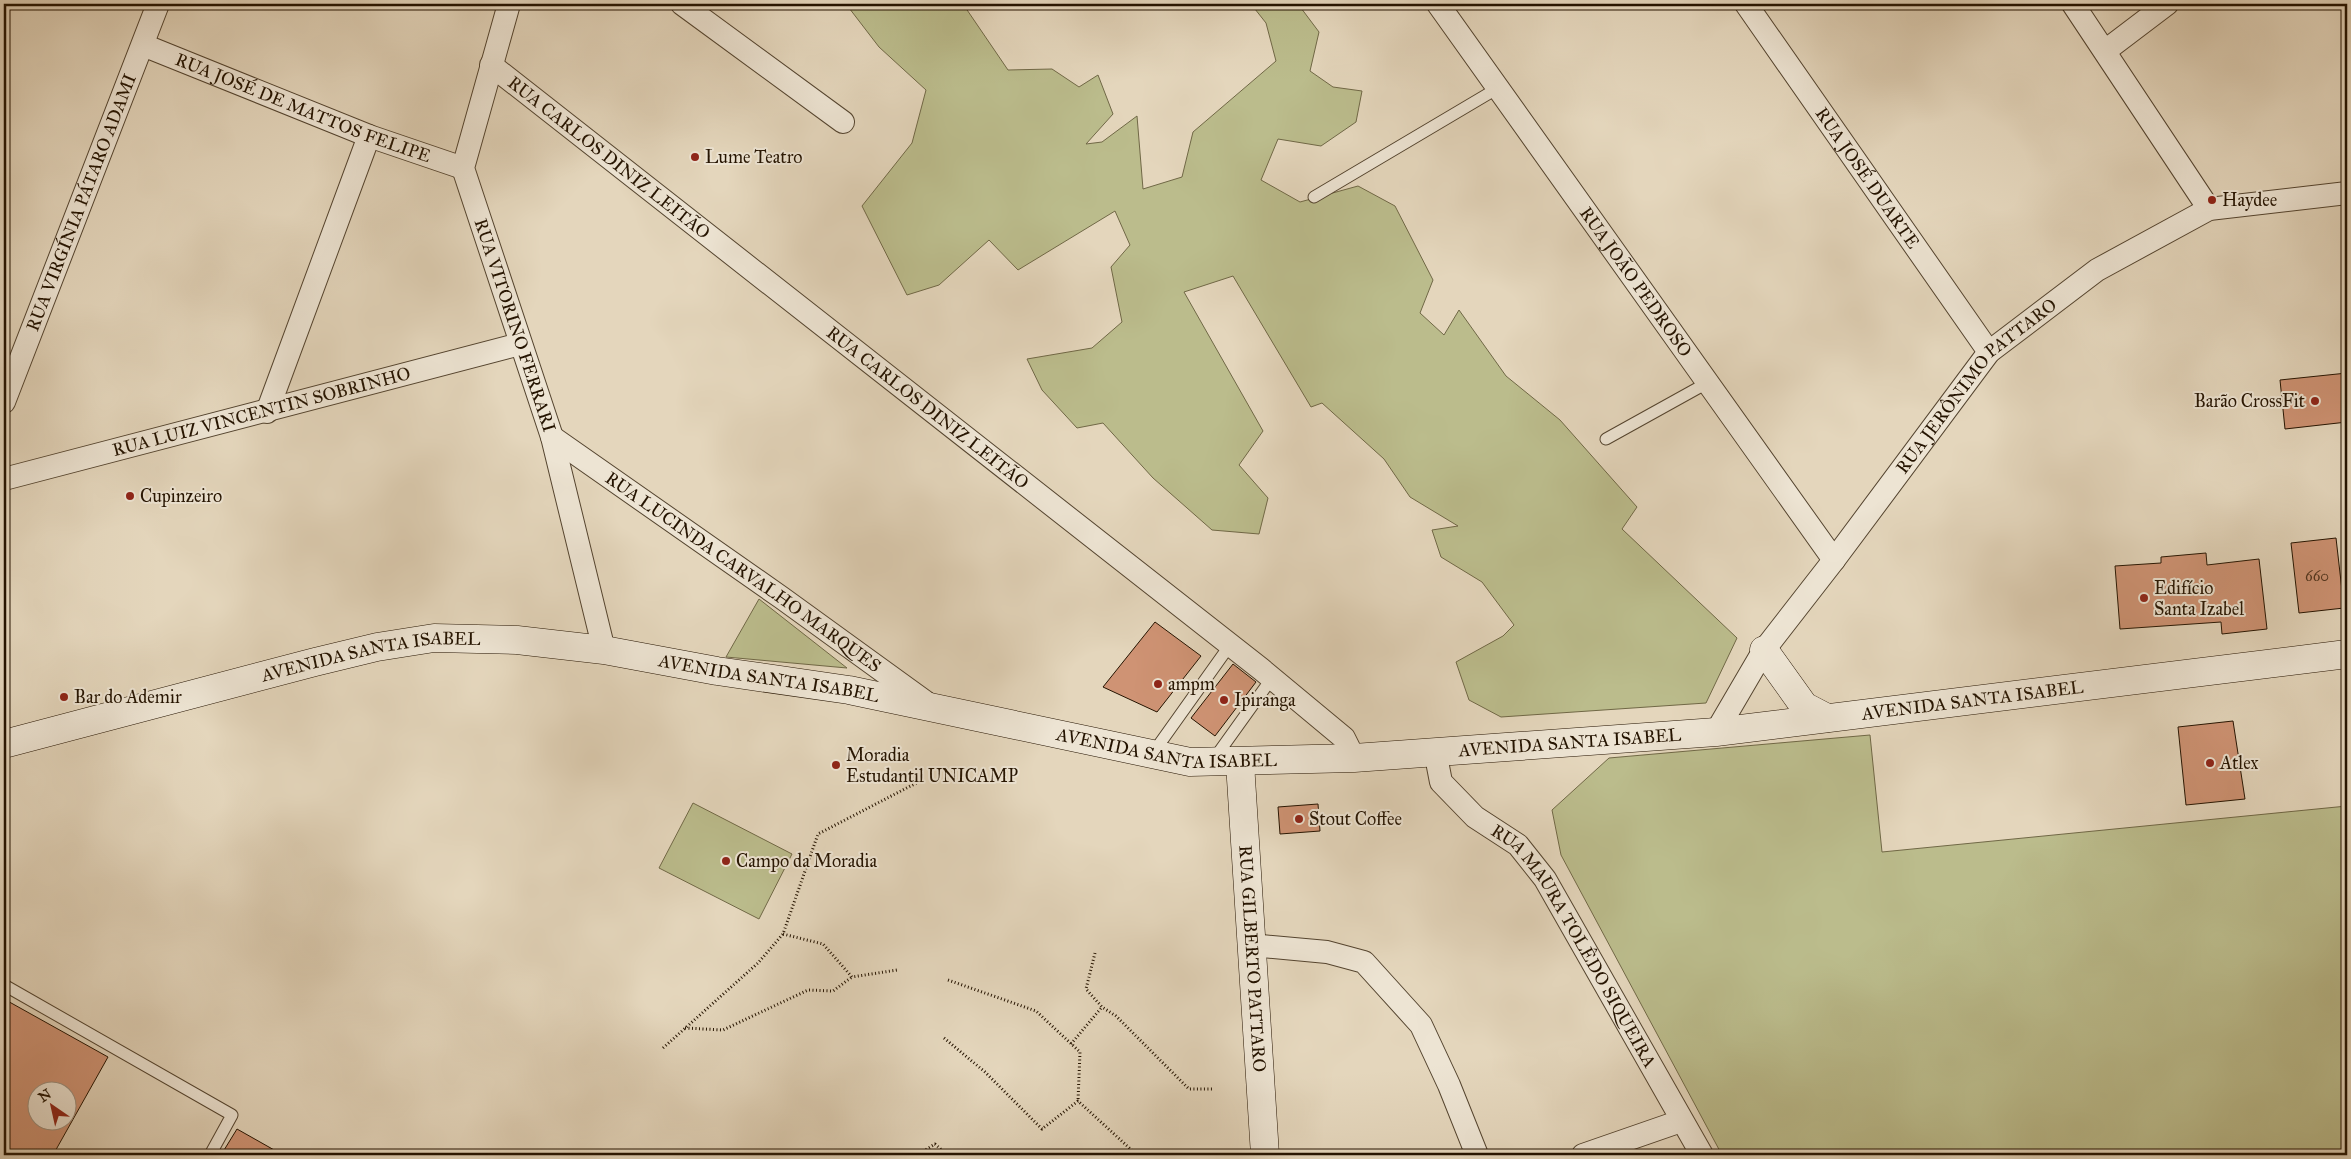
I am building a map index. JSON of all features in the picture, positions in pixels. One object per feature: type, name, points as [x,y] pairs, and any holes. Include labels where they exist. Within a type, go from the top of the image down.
[{"type":"main road","name":"AVENIDA SANTA ISABEL","points":[[4,744],[324,660],[405,642],[434,638],[478,637],[604,650],[717,671],[849,690],[1186,762],[1240,763],[1354,758],[1716,732],[2347,654]]},
{"type":"main road","points":[[1764,650],[1804,706],[1827,718]]},
{"type":"main road","name":"RUA GILBERTO PATTARO","points":[[1240,763],[1264,1155]]},
{"type":"street","name":"RUA VIRGÍNIA PÁTARO ADAMI","points":[[4,402],[158,4]]},
{"type":"street","points":[[463,168],[509,4]]},
{"type":"street","points":[[682,4],[843,122]]},
{"type":"street","name":"RUA JOÃO PEDROSO","points":[[1438,4],[1834,560]]},
{"type":"street","name":"RUA JOSÉ DUARTE","points":[[1746,4],[1990,352]]},
{"type":"street","points":[[2073,4],[2209,208]]},
{"type":"street","points":[[2105,51],[2167,4]]},
{"type":"street","name":"RUA JOSÉ DE MATTOS FELIPE","points":[[143,45],[369,136],[463,168]]},
{"type":"street","name":"RUA CARLOS DINIZ LEITÃO","points":[[491,65],[1272,678],[1344,738],[1354,758]]},
{"type":"street","points":[[267,412],[369,136]]},
{"type":"street","name":"RUA VITORINO FERRARI","points":[[463,168],[552,437],[604,650]]},
{"type":"street","name":"RUA JERÔNIMO PATTARO","points":[[1716,732],[1764,650],[1990,352],[2097,270],[2209,208],[2347,193]]},
{"type":"street","name":"RUA LUIZ VINCENTIN SOBRINHO","points":[[4,479],[267,412],[520,344]]},
{"type":"street","name":"RUA LUCINDA CARVALHO MARQUES","points":[[552,437],[782,598],[934,708]]},
{"type":"street","name":"RUA MAURA TOLÊDO SIQUEIRA","points":[[1435,751],[1441,782],[1475,817],[1518,845],[1545,879],[1702,1155]]},
{"type":"street","points":[[1251,945],[1327,952],[1364,962],[1421,1025],[1449,1085],[1477,1155]]},
{"type":"street","points":[[1583,1155],[1681,1121]]},
{"type":"lane","points":[[1314,197],[1498,88]]},
{"type":"lane","points":[[1606,439],[1707,383]]},
{"type":"lane","points":[[1152,754],[1230,645]]},
{"type":"lane","points":[[1211,762],[1272,678]]},
{"type":"lane","points":[[4,985],[232,1115],[210,1155]]},
{"type":"path","points":[[663,1048],[758,963],[783,934],[818,834],[924,779]]},
{"type":"path","points":[[783,934],[823,944],[852,977]]},
{"type":"path","points":[[1095,953],[1086,990],[1102,1007],[1116,1016],[1189,1089],[1212,1089]]},
{"type":"path","points":[[685,1028],[723,1030],[808,990],[833,991],[852,977],[897,970]]},
{"type":"path","points":[[948,980],[1036,1011],[1080,1052],[1078,1101],[1136,1155]]},
{"type":"path","points":[[1071,1044],[1102,1007]]},
{"type":"path","points":[[944,1038],[985,1072],[1042,1129],[1078,1101]]},
{"type":"path","points":[[917,1155],[935,1144],[947,1155]]},
{"type":"green space","points":[[846,4],[963,4],[1008,70],[1052,69],[1079,87],[1098,75],[1113,114],[1086,144],[1102,142],[1137,116],[1143,189],[1182,177],[1193,132],[1276,61],[1266,23],[1251,4],[1298,4],[1319,32],[1310,71],[1333,87],[1362,91],[1356,122],[1321,146],[1278,139],[1261,180],[1300,202],[1358,186],[1395,206],[1433,280],[1420,313],[1444,335],[1459,310],[1506,376],[1560,420],[1637,507],[1622,529],[1737,638],[1706,703],[1501,717],[1469,700],[1456,662],[1503,636],[1514,625],[1482,582],[1441,557],[1432,530],[1458,526],[1410,497],[1384,459],[1322,403],[1311,407],[1233,276],[1184,292],[1263,431],[1239,465],[1268,498],[1259,534],[1212,530],[1153,478],[1103,423],[1077,428],[1042,390],[1027,359],[1092,348],[1122,322],[1111,267],[1130,245],[1115,211],[1018,270],[989,240],[939,285],[907,295],[862,206],[912,143],[926,90],[879,47]]},
{"type":"green space","points":[[759,599],[847,668],[726,657]]},
{"type":"green space","points":[[1870,735],[1882,852],[2347,806],[2347,1155],[1722,1155],[1561,855],[1552,810],[1609,758]]},
{"type":"green space","name":"Campo da Moradia","points":[[693,803],[792,854],[759,919],[659,868]]},
{"type":"building","name":"Barão CrossFit","points":[[2347,373],[2347,422],[2285,429],[2280,380]]},
{"type":"building","points":[[2336,538],[2344,608],[2299,613],[2291,543]]},
{"type":"building","points":[[2206,553],[2207,565],[2259,559],[2267,629],[2222,634],[2221,622],[2120,629],[2115,566],[2161,563],[2161,557]]},
{"type":"building","points":[[1155,622],[1201,656],[1157,712],[1103,687]]},
{"type":"building","name":"Ipiranga","points":[[1233,664],[1256,682],[1215,736],[1191,718]]},
{"type":"building","name":"Atlex","points":[[2233,721],[2245,799],[2186,805],[2178,727]]},
{"type":"building","name":"Stout Coffee","points":[[1318,804],[1320,831],[1280,834],[1278,807]]},
{"type":"building","points":[[4,999],[108,1057],[78,1110],[78,1082],[28,1082],[28,1132],[66,1132],[53,1155],[4,1155]]},
{"type":"building","points":[[237,1129],[283,1155],[221,1155]]},
{"type":"place","name":"Lume Teatro","points":[[695,157]]},
{"type":"place","name":"Haydee","points":[[2212,200]]},
{"type":"place","name":"Barão CrossFit","points":[[2315,401]]},
{"type":"place","name":"Cupinzeiro","points":[[130,496]]},
{"type":"place","name":"Edifício Santa Izabel","points":[[2144,598]]},
{"type":"place","name":"ampm","points":[[1158,684]]},
{"type":"place","name":"Bar do Ademir","points":[[64,697]]},
{"type":"place","name":"Ipiranga","points":[[1224,700]]},
{"type":"place","name":"Atlex","points":[[2210,763]]},
{"type":"place","name":"Moradia Estudantil UNICAMP","points":[[836,765]]},
{"type":"place","name":"Stout Coffee","points":[[1299,819]]},
{"type":"place","name":"Campo da Moradia","points":[[726,861]]}]
